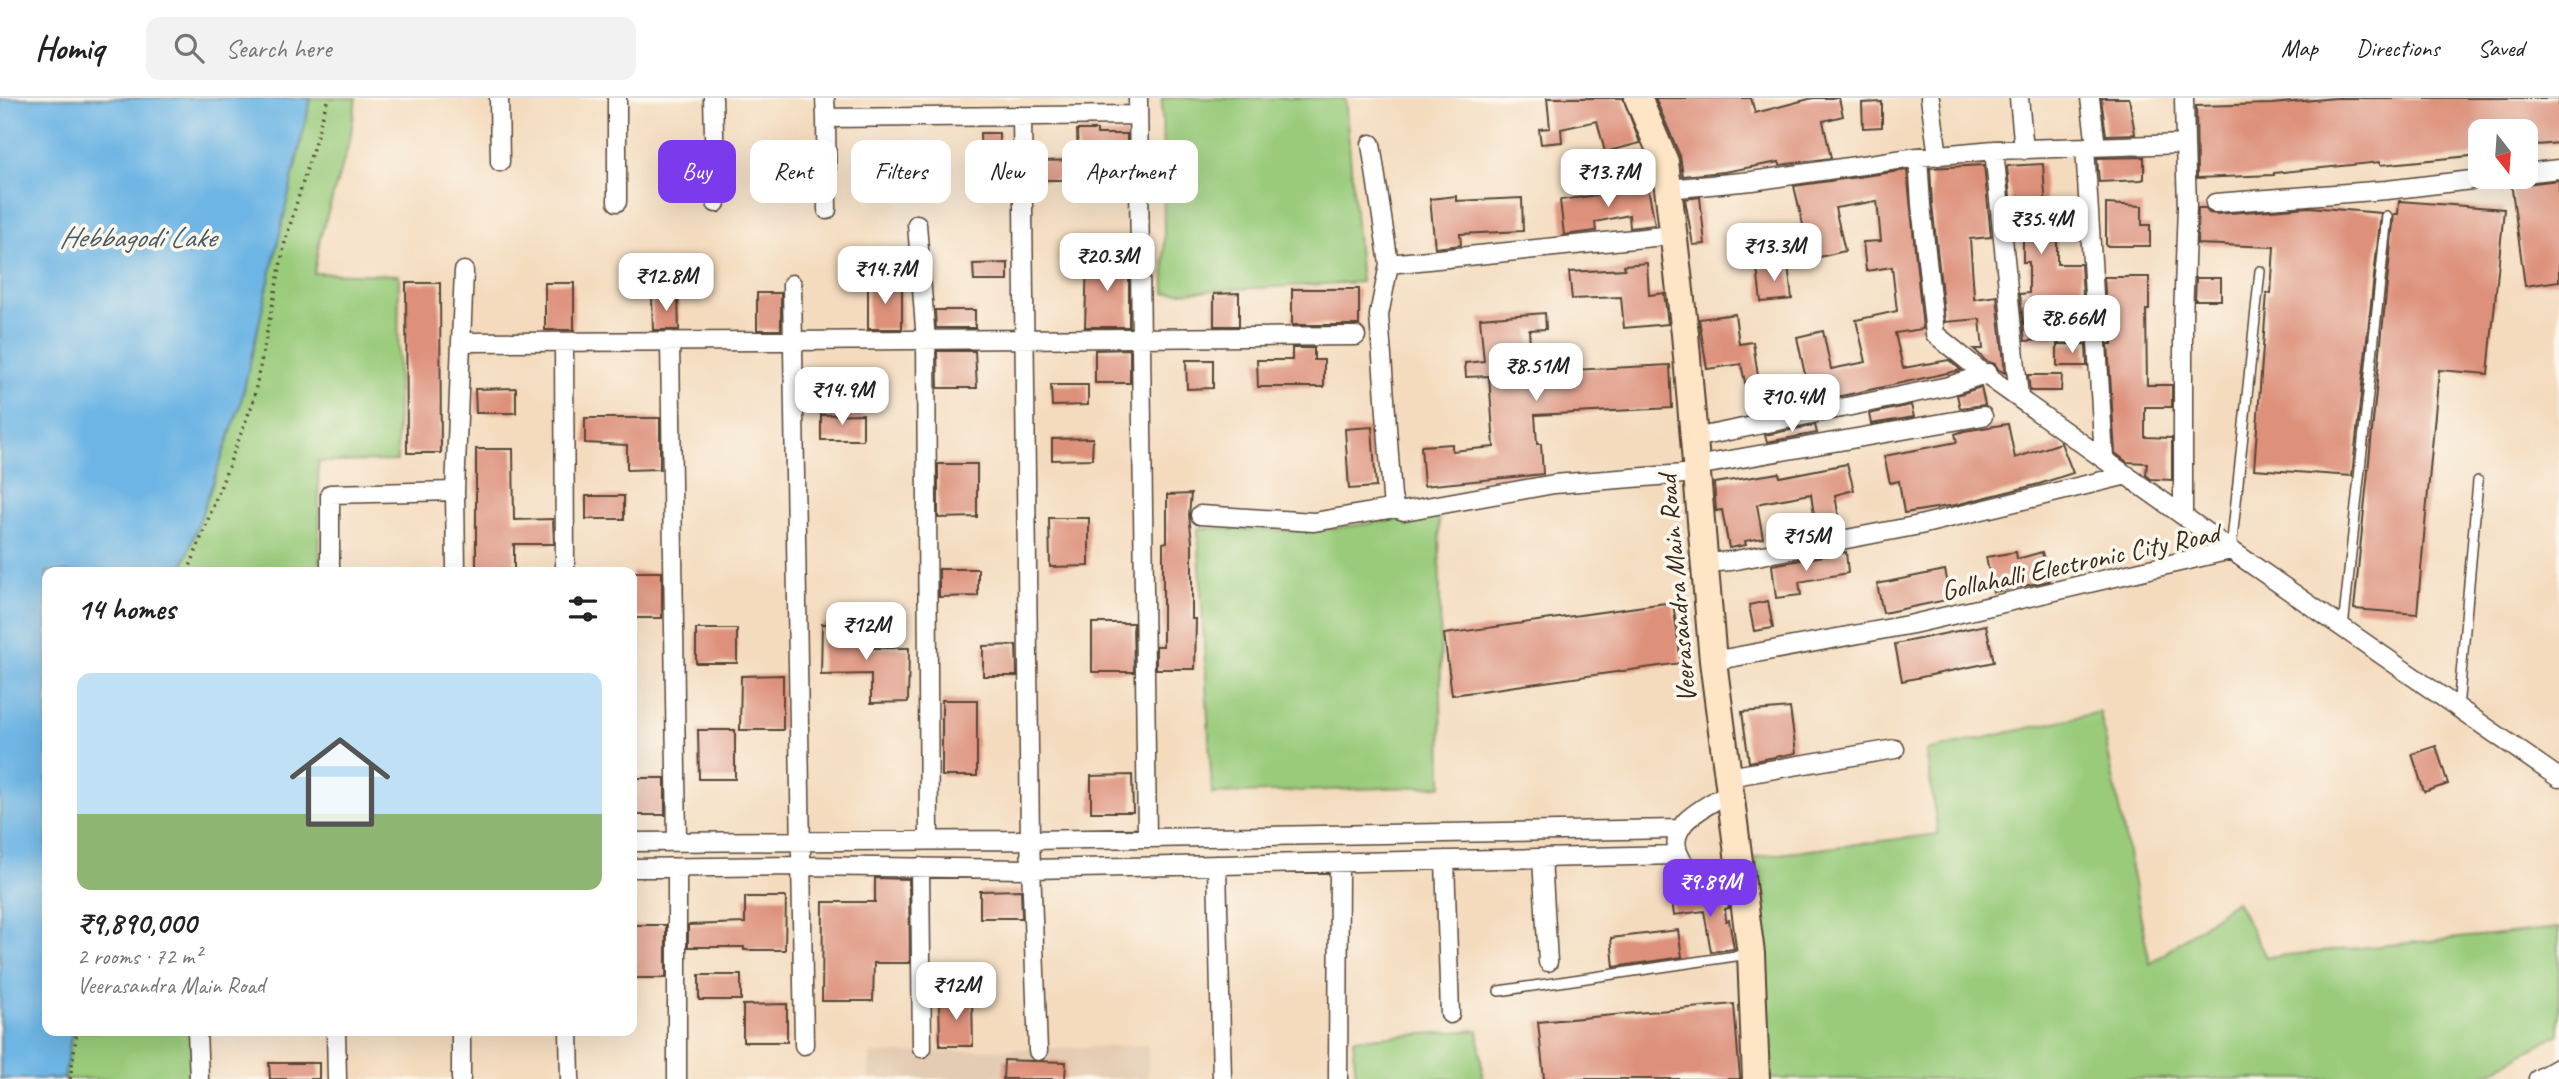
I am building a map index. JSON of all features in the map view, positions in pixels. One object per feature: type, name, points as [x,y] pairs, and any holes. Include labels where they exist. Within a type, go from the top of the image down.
[{"type":"street","points":[[499,98],[500,162]]},
{"type":"street","points":[[617,98],[617,202]]},
{"type":"street","points":[[713,98],[714,140]]},
{"type":"street","points":[[825,98],[827,210]]},
{"type":"street","name":"Veerasandra Main Road","points":[[1638,98],[1665,162],[1694,438],[1713,661],[1751,954],[1756,1079]]},
{"type":"street","points":[[1930,98],[1938,156]]},
{"type":"street","points":[[2019,98],[2024,150]]},
{"type":"street","points":[[2090,98],[2104,457]]},
{"type":"street","points":[[2183,515],[2183,318],[2187,205],[2184,98]]},
{"type":"street","points":[[826,118],[1022,116],[1138,106],[1147,838]]},
{"type":"street","points":[[1022,116],[1030,840],[1038,1051]]},
{"type":"street","points":[[1371,144],[1389,264],[1379,315],[1395,508]]},
{"type":"street","points":[[1668,189],[1752,181],[1918,156],[1994,150],[2185,144]]},
{"type":"street","points":[[1994,150],[2019,397]]},
{"type":"street","points":[[1918,156],[1935,334],[1979,370],[1988,373],[2231,550]]},
{"type":"street","points":[[2538,171],[2559,169]]},
{"type":"street","points":[[2215,203],[2387,190],[2468,180]]},
{"type":"street","points":[[917,224],[926,341],[929,841]]},
{"type":"street","points":[[1389,264],[1673,235]]},
{"type":"street","points":[[456,567],[455,491],[464,271]]},
{"type":"street","points":[[792,284],[804,1045]]},
{"type":"street","points":[[461,342],[926,341],[1356,336]]},
{"type":"street","points":[[670,341],[677,842]]},
{"type":"street","points":[[564,342],[565,567]]},
{"type":"street","points":[[1694,438],[1949,386],[1988,373]]},
{"type":"street","points":[[1200,515],[1314,522],[1395,508],[1404,510],[1554,484],[1696,470],[1983,416]]},
{"type":"street","points":[[1704,563],[1731,561],[1920,525],[2127,475]]},
{"type":"street","points":[[330,567],[330,494],[455,491]]},
{"type":"street","name":"Gollahalli Electronic City Road","points":[[1713,661],[1913,624],[2231,550],[2559,778]]},
{"type":"street","points":[[1744,892],[1718,886],[1696,876],[1679,855],[1676,838],[1680,829],[1702,808],[1729,784],[1895,749]]},
{"type":"street","points":[[637,842],[1030,840],[1680,829]]},
{"type":"street","points":[[1548,962],[1551,858],[1560,831]]},
{"type":"street","points":[[637,868],[801,866],[1032,869],[1679,855]]},
{"type":"street","points":[[1445,860],[1450,1014]]},
{"type":"street","points":[[1338,1079],[1339,862]]},
{"type":"street","points":[[1217,865],[1222,1079]]},
{"type":"street","points":[[920,867],[922,1048]]},
{"type":"street","points":[[677,868],[677,1079]]},
{"type":"street","points":[[197,1036],[199,1079]]},
{"type":"street","points":[[336,1036],[337,1079]]},
{"type":"street","points":[[461,1036],[461,1079]]},
{"type":"street","points":[[569,1036],[570,1079]]},
{"type":"street","points":[[2539,1079],[2559,1067]]},
{"type":"lane","points":[[2343,628],[2387,216]]},
{"type":"lane","points":[[2231,550],[2260,271]]},
{"type":"lane","points":[[2458,709],[2479,481]]},
{"type":"lane","points":[[1499,991],[1751,954]]},
{"type":"path","points":[[190,567],[253,402],[285,242],[328,98]]},
{"type":"path","points":[[70,1079],[77,1036]]},
{"type":"shaded area","points":[[1148,1045],[1148,1079],[869,1079],[870,1054]]},
{"type":"green space","points":[[311,98],[356,98],[350,140],[320,238],[314,273],[399,275],[397,461],[318,462],[320,567],[183,567],[240,406]]},
{"type":"green space","points":[[1162,98],[1345,98],[1361,282],[1165,293],[1164,203],[1198,203],[1198,140],[1163,140]]},
{"type":"green space","points":[[1439,514],[1442,786],[1212,794],[1198,528],[1313,531]]},
{"type":"green space","points":[[2100,712],[2150,964],[2236,901],[2266,957],[2559,928],[2559,1034],[2478,1079],[1771,1079],[1755,857],[1938,834],[1926,751]]},
{"type":"green space","points":[[1478,1030],[1483,1079],[1356,1079],[1353,1039]]},
{"type":"green space","points":[[71,1036],[191,1036],[192,1079],[64,1079]]},
{"type":"water","name":"Hebbagodi Lake","points":[[0,98],[311,98],[240,406],[183,567],[42,567],[42,1036],[71,1036],[64,1079],[0,1079]]},
{"type":"building","points":[[1547,98],[1623,98],[1640,143],[1605,152],[1597,121],[1561,129],[1562,142],[1541,144],[1539,129],[1550,128]]},
{"type":"building","points":[[1655,98],[1751,98],[1755,113],[1813,98],[1839,98],[1843,116],[1823,121],[1831,158],[1780,165],[1779,162],[1683,176],[1680,156]]},
{"type":"building","points":[[2101,98],[2129,98],[2135,134],[2106,135]]},
{"type":"building","points":[[2335,98],[2559,98],[2559,143],[2538,145],[2538,119],[2468,119],[2468,156],[2380,165],[2380,162],[2274,175],[2197,178],[2196,106],[2272,104]]},
{"type":"building","points":[[1882,102],[1882,127],[1863,128],[1862,103]]},
{"type":"building","points":[[1077,130],[1097,130],[1097,134],[1127,134],[1127,140],[1077,140]]},
{"type":"building","points":[[980,133],[999,133],[999,140],[980,140]]},
{"type":"building","points":[[2144,157],[2144,179],[2099,182],[2097,158]]},
{"type":"building","points":[[1062,160],[1062,180],[1048,180],[1048,161]]},
{"type":"building","points":[[2043,164],[2048,241],[2057,241],[2057,264],[2081,264],[2084,309],[2053,311],[2056,339],[2025,341],[2020,294],[2029,293],[2029,262],[2023,262],[2023,237],[2014,238],[2007,166]]},
{"type":"building","points":[[1984,165],[1991,237],[1970,239],[1974,299],[1997,296],[2005,373],[1995,364],[1986,361],[1974,349],[1983,349],[1980,319],[1945,322],[1932,204],[1930,168]]},
{"type":"building","points":[[1907,170],[1923,329],[1895,333],[1903,368],[1949,360],[1961,370],[1800,405],[1795,377],[1805,375],[1797,337],[1823,331],[1831,369],[1866,362],[1856,320],[1897,311],[1892,267],[1866,271],[1863,242],[1881,241],[1877,201],[1835,208],[1845,251],[1811,259],[1794,186]]},
{"type":"building","points":[[2559,180],[2559,281],[2525,286],[2512,189],[2538,189],[2538,183]]},
{"type":"building","points":[[1647,182],[1655,225],[1630,228],[1629,215],[1595,222],[1596,231],[1564,235],[1560,200],[1606,194],[1605,191]]},
{"type":"building","points":[[1456,196],[1456,201],[1522,198],[1523,231],[1460,234],[1461,245],[1435,248],[1430,199]]},
{"type":"building","points":[[1700,197],[1705,244],[1693,245],[1685,199]]},
{"type":"building","points":[[2399,201],[2504,209],[2488,374],[2439,370],[2417,614],[2354,609],[2394,214],[2398,214]]},
{"type":"building","points":[[2106,204],[2142,206],[2142,225],[2150,225],[2150,246],[2106,246]]},
{"type":"building","points":[[2309,207],[2381,213],[2352,476],[2254,469],[2267,293],[2271,294],[2274,247],[2197,244],[2198,208],[2205,208],[2209,213],[2216,214]]},
{"type":"building","points":[[1087,258],[1129,258],[1129,327],[1085,327]]},
{"type":"building","points":[[1008,263],[1008,281],[974,281],[973,264]]},
{"type":"building","points":[[1647,263],[1649,295],[1664,293],[1668,324],[1624,328],[1621,297],[1572,299],[1569,272],[1625,269],[1624,265]]},
{"type":"building","points":[[1788,265],[1792,299],[1761,302],[1757,268]]},
{"type":"building","points":[[2104,277],[2149,277],[2149,310],[2146,310],[2147,385],[2172,385],[2172,407],[2145,407],[2145,437],[2172,438],[2172,480],[2151,479],[2146,475],[2147,463],[2127,462],[2115,453],[2108,344],[2112,344],[2112,308],[2106,308]]},
{"type":"building","points":[[2196,278],[2221,278],[2221,300],[2195,300]]},
{"type":"building","points":[[406,283],[440,283],[441,453],[407,453]]},
{"type":"building","points":[[545,283],[574,283],[574,330],[545,330]]},
{"type":"building","points":[[868,283],[902,283],[902,329],[868,329]]},
{"type":"building","points":[[1292,289],[1359,289],[1359,325],[1292,325]]},
{"type":"building","points":[[757,293],[781,293],[781,330],[757,330]]},
{"type":"building","points":[[1239,293],[1239,326],[1214,326],[1214,294]]},
{"type":"building","points":[[652,296],[678,296],[679,330],[653,330]]},
{"type":"building","points":[[935,310],[975,310],[975,328],[936,328]]},
{"type":"building","points":[[1545,313],[1546,329],[1529,330],[1532,372],[1670,365],[1672,408],[1535,415],[1543,474],[1424,486],[1421,446],[1452,444],[1452,451],[1494,447],[1489,376],[1466,377],[1465,363],[1484,361],[1480,318]]},
{"type":"building","points":[[1735,314],[1739,344],[1753,342],[1759,383],[1761,382],[1768,411],[1752,414],[1741,364],[1707,369],[1699,319]]},
{"type":"building","points":[[2057,344],[2086,344],[2087,366],[2057,366]]},
{"type":"building","points":[[1292,348],[1314,348],[1314,360],[1324,360],[1324,387],[1258,387],[1257,360],[1292,360]]},
{"type":"building","points":[[1130,349],[1130,383],[1095,383],[1095,350]]},
{"type":"building","points":[[937,351],[975,351],[977,388],[938,388]]},
{"type":"building","points":[[1186,360],[1213,360],[1213,388],[1187,389]]},
{"type":"building","points":[[2028,375],[2062,375],[2061,391],[2030,391]]},
{"type":"building","points":[[1051,385],[1088,385],[1088,405],[1052,406]]},
{"type":"building","points":[[1981,387],[1985,405],[1960,408],[1957,395]]},
{"type":"building","points":[[516,388],[516,413],[476,413],[475,389]]},
{"type":"building","points":[[1911,405],[1914,417],[1871,424],[1869,414]]},
{"type":"building","points":[[863,414],[863,440],[821,440],[821,415]]},
{"type":"building","points":[[585,418],[660,418],[660,469],[627,470],[627,445],[585,443]]},
{"type":"building","points":[[2008,424],[2015,458],[2061,443],[2073,473],[1955,505],[1904,513],[1899,481],[1890,483],[1884,456],[1957,442],[1955,434]]},
{"type":"building","points":[[1815,425],[1817,433],[1767,442],[1765,435]]},
{"type":"building","points":[[1372,427],[1376,487],[1349,489],[1345,429]]},
{"type":"building","points":[[1093,438],[1092,459],[1052,460],[1052,439]]},
{"type":"building","points":[[476,449],[513,449],[514,520],[553,519],[554,544],[514,544],[514,567],[476,567]]},
{"type":"building","points":[[938,464],[977,464],[977,517],[938,518]]},
{"type":"building","points":[[1847,464],[1854,490],[1835,495],[1840,525],[1816,529],[1811,494],[1761,503],[1757,505],[1763,538],[1745,541],[1746,545],[1729,548],[1722,510],[1716,511],[1714,483],[1779,473],[1780,477]]},
{"type":"building","points":[[1191,494],[1189,515],[1192,542],[1192,619],[1196,619],[1195,669],[1156,669],[1156,646],[1163,646],[1163,543],[1167,542],[1167,495]]},
{"type":"building","points":[[586,496],[624,496],[624,519],[586,519]]},
{"type":"building","points":[[1049,518],[1089,518],[1089,566],[1050,567]]},
{"type":"building","points":[[1846,552],[1848,573],[1799,582],[1801,595],[1776,598],[1772,565]]},
{"type":"building","points":[[2016,552],[2017,559],[2042,552],[2049,581],[1993,592],[1986,557]]},
{"type":"building","points":[[939,569],[978,569],[978,596],[939,597]]},
{"type":"building","points":[[1945,570],[1951,599],[1883,613],[1877,584]]},
{"type":"building","points":[[637,572],[662,572],[662,618],[637,618]]},
{"type":"building","points":[[1768,601],[1773,628],[1754,631],[1749,605]]},
{"type":"building","points":[[1673,602],[1681,663],[1452,695],[1444,634]]},
{"type":"building","points":[[1092,623],[1133,623],[1134,672],[1092,672]]},
{"type":"building","points":[[822,624],[862,624],[862,648],[909,648],[908,702],[871,703],[871,674],[821,675]]},
{"type":"building","points":[[1986,625],[1994,662],[1902,681],[1895,644]]},
{"type":"building","points":[[696,629],[737,629],[737,663],[696,663]]},
{"type":"building","points":[[1016,645],[1017,676],[983,676],[983,646]]},
{"type":"building","points":[[783,675],[783,730],[740,730],[741,676]]},
{"type":"building","points":[[942,700],[977,700],[977,776],[942,776]]},
{"type":"building","points":[[1790,708],[1796,753],[1749,762],[1742,712]]},
{"type":"building","points":[[698,730],[735,730],[735,779],[699,779]]},
{"type":"building","points":[[2436,746],[2448,784],[2424,792],[2412,754]]},
{"type":"building","points":[[1132,775],[1133,812],[1091,812],[1091,776]]},
{"type":"building","points":[[637,778],[665,778],[665,815],[637,815]]},
{"type":"building","points":[[875,878],[909,879],[910,963],[874,963],[873,1001],[822,1001],[823,902],[875,902]]},
{"type":"building","points":[[1021,890],[1022,918],[980,918],[980,891]]},
{"type":"building","points":[[1713,896],[1728,900],[1729,908],[1725,909],[1726,921],[1729,920],[1734,949],[1711,952],[1704,911],[1674,915],[1672,901]]},
{"type":"building","points":[[745,897],[786,897],[785,950],[688,947],[688,925],[745,923]]},
{"type":"building","points":[[637,925],[666,925],[666,978],[637,978]]},
{"type":"building","points":[[1678,930],[1682,957],[1614,967],[1611,938]]},
{"type":"building","points":[[699,975],[741,975],[741,1000],[699,1000]]},
{"type":"building","points":[[939,998],[972,998],[973,1046],[940,1046]]},
{"type":"building","points":[[787,1004],[787,1042],[743,1042],[743,1005]]},
{"type":"building","points":[[1734,1004],[1740,1079],[1544,1079],[1538,1022]]},
{"type":"building","points":[[1004,1060],[1066,1062],[1065,1079],[1003,1079]]},
{"type":"building","points":[[269,1063],[319,1063],[319,1079],[270,1079]]}]
